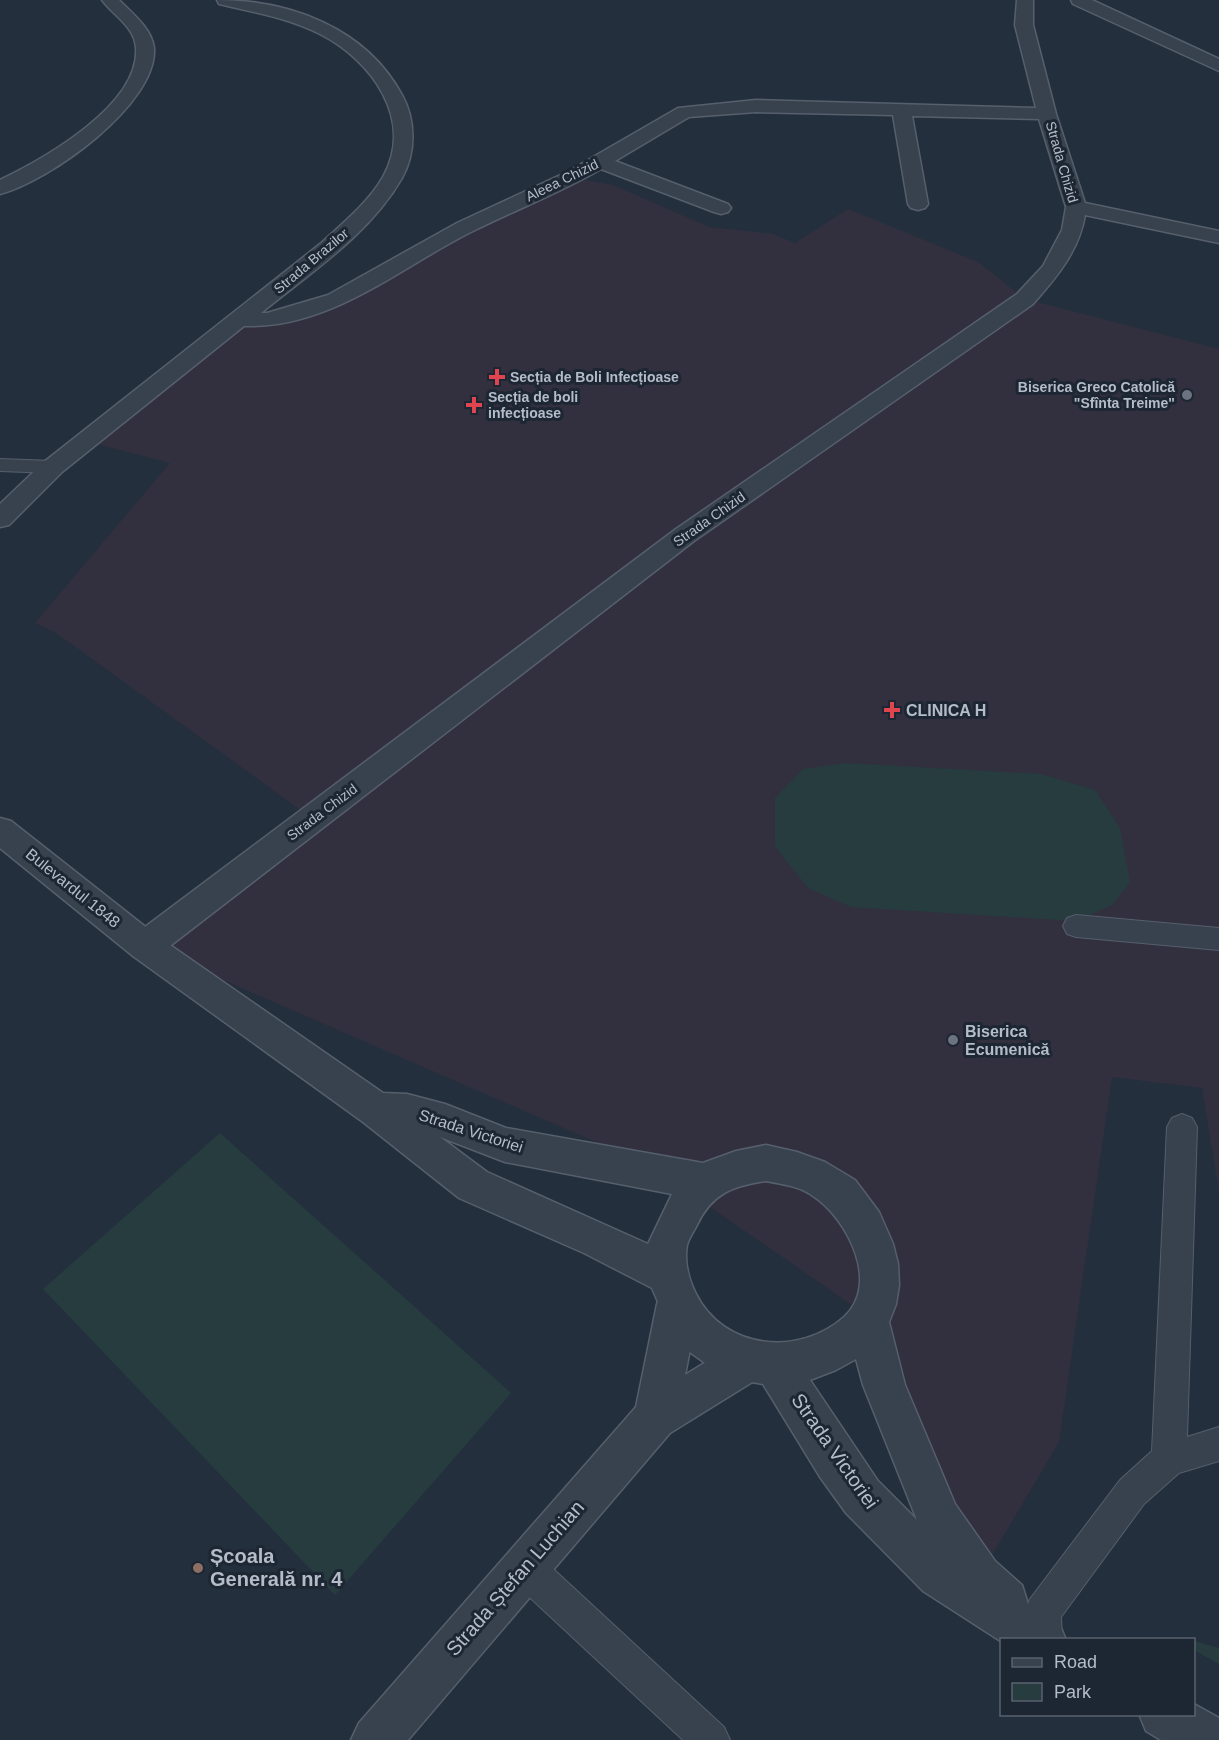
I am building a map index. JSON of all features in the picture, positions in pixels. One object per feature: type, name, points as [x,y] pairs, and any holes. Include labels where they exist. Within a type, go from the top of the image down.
[{"type":"street","points":[[0,188],[61,155],[100,126],[126,99],[143,73],[146,59],[145,46],[138,30],[111,0]]},
{"type":"street","name":"Strada Brazilor","points":[[0,519],[53,467],[317,257],[370,207],[393,177],[402,149],[404,125],[390,86],[360,51],[332,32],[292,16],[225,0]]},
{"type":"street","name":"Strada Chizid","points":[[145,946],[686,535],[1025,299],[1052,269],[1072,230],[1076,207],[1047,114],[1024,25],[1025,0]]},
{"type":"street","points":[[1079,0],[1219,66]]},
{"type":"street","name":"Aleea Chizid","points":[[239,319],[268,320],[336,300],[464,227],[600,162],[675,117],[699,109],[756,106],[1047,114]]},
{"type":"street","points":[[902,110],[918,204]]},
{"type":"street","points":[[600,162],[721,208]]},
{"type":"street","points":[[1076,207],[1219,237]]},
{"type":"street","name":"Bulevardul 1848","points":[[0,830],[145,946]]},
{"type":"street","name":"Strada Victoriei","points":[[145,946],[376,1110],[473,1185],[598,1240],[673,1290],[696,1329],[721,1349],[762,1364],[856,1488],[939,1575],[1040,1638]]},
{"type":"street","name":"Strada Victoriei","points":[[376,1110],[408,1111],[445,1121],[505,1145],[706,1182]]},
{"type":"street","points":[[673,1290],[667,1246],[684,1207],[706,1182],[718,1173],[735,1167],[766,1163],[798,1169],[828,1182],[852,1204],[870,1232],[878,1263],[877,1301],[868,1322],[830,1353],[805,1362],[762,1364]]},
{"type":"street","name":"Strada Ștefan Luchian","points":[[655,1418],[673,1290]]},
{"type":"street","points":[[868,1322],[884,1385],[939,1520],[979,1577],[1041,1638]]},
{"type":"street","name":"Strada Ștefan Luchian","points":[[376,1740],[655,1418],[762,1364]]},
{"type":"street","points":[[1167,1716],[1210,1740]]},
{"type":"lane","points":[[0,465],[53,467]]},
{"type":"lane","points":[[1076,926],[1219,939]]},
{"type":"lane","points":[[1169,1459],[1182,1127]]},
{"type":"lane","points":[[1043,1638],[1043,1612],[1132,1492],[1169,1459],[1219,1444]]},
{"type":"lane","points":[[524,1567],[711,1740]]},
{"type":"shaded area","points":[[585,180],[613,185],[709,227],[773,234],[795,243],[848,209],[978,262],[1025,299],[1219,349],[1219,1192],[1202,1088],[1112,1077],[1059,1442],[979,1577],[865,1314],[651,1166],[145,946],[313,819],[55,632],[35,623],[170,463],[86,441],[239,319],[315,308],[509,212]]},
{"type":"green space","points":[[846,763],[1041,774],[1095,790],[1120,828],[1130,882],[1112,905],[1076,921],[851,907],[808,888],[775,846],[775,798],[803,769]]},
{"type":"green space","points":[[220,1133],[511,1393],[335,1595],[43,1289]]},
{"type":"green space","points":[[1195,1641],[1219,1648],[1219,1664],[1195,1651]]},
{"type":"place","name":"Secția de Boli Infecțioase","points":[[497,377]]},
{"type":"place","name":"Biserica Greco Catolică \"Sfînta Treime\"","points":[[1187,395]]},
{"type":"place","name":"Secția de boli infecțioase","points":[[474,405]]},
{"type":"place","name":"CLINICA H","points":[[892,710]]},
{"type":"place","name":"Biserica Ecumenică","points":[[953,1040]]},
{"type":"place","name":"Școala Generală nr. 4","points":[[198,1568]]}]
